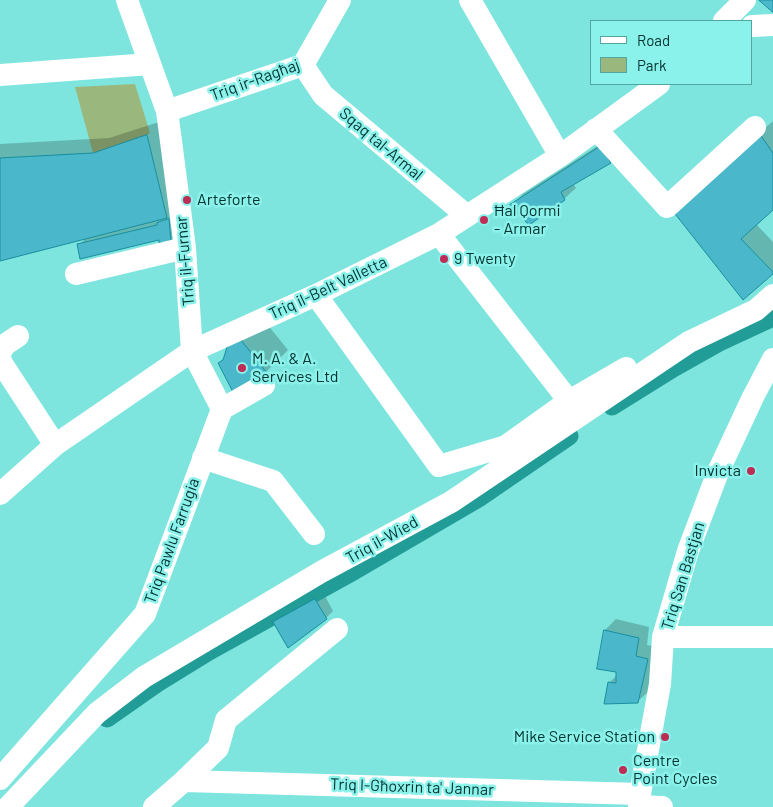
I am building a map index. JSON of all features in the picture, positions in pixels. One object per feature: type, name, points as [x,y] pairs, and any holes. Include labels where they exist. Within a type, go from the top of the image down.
[{"type":"street","name":"Triq il-Furnar","points":[[127,0],[167,111],[185,248],[192,351]]},
{"type":"street","name":"Triq ir-Ragħaj","points":[[167,111],[303,65],[340,0]]},
{"type":"street","points":[[470,0],[560,156]]},
{"type":"street","points":[[725,20],[746,0]]},
{"type":"street","points":[[753,26],[773,25]]},
{"type":"street","points":[[0,75],[150,64]]},
{"type":"street","name":"Sqaq tal-Armal","points":[[303,65],[323,95],[466,215]]},
{"type":"street","name":"Triq il-Belt Valletta","points":[[0,494],[55,445],[192,351],[316,295],[439,234],[560,156],[658,85]]},
{"type":"street","points":[[596,129],[667,207],[755,127]]},
{"type":"street","points":[[439,234],[569,401]]},
{"type":"street","points":[[76,274],[185,248]]},
{"type":"street","name":"Triq il-Wied","points":[[8,807],[97,713],[144,677],[322,572],[451,502],[689,342],[756,310],[773,294]]},
{"type":"street","points":[[316,295],[439,466],[506,446],[569,401],[626,368]]},
{"type":"street","points":[[18,336],[6,344],[0,353],[1,362],[55,445]]},
{"type":"street","points":[[192,351],[222,409],[264,385]]},
{"type":"street","name":"Triq San Bastjan","points":[[640,802],[660,684],[663,637],[688,551],[718,472],[773,359]]},
{"type":"street","name":"Triq Pawlu Farrugia","points":[[0,779],[145,614],[222,409]]},
{"type":"street","points":[[203,458],[273,482],[314,534]]},
{"type":"street","points":[[154,807],[218,748],[226,720],[337,629]]},
{"type":"street","points":[[663,637],[773,637]]},
{"type":"street","name":"Triq l-Għoxrin ta' Jannar","points":[[184,781],[640,802],[662,807]]},
{"type":"green space","points":[[135,84],[150,133],[93,153],[75,87]]},
{"type":"building","points":[[759,0],[773,0],[773,12]]},
{"type":"building","points":[[759,133],[773,153],[773,210],[741,239],[773,274],[743,300],[672,210]]},
{"type":"building","points":[[147,135],[167,218],[0,261],[0,158],[93,153]]},
{"type":"building","points":[[601,146],[611,163],[561,192],[565,200],[529,225],[510,205]]},
{"type":"building","points":[[169,219],[171,242],[159,243],[159,240],[80,259],[77,244],[157,225],[157,223]]},
{"type":"building","name":"M. A. & A. Services Ltd","points":[[241,340],[267,373],[233,392],[218,363],[223,360],[227,347]]},
{"type":"building","points":[[315,599],[327,619],[288,648],[273,622]]},
{"type":"building","points":[[604,630],[639,638],[636,656],[648,659],[638,703],[604,704],[608,682],[616,683],[616,672],[597,669]]},
{"type":"waterway","points":[[612,406],[721,341],[773,317]]},
{"type":"waterway","points":[[107,718],[157,683],[209,651],[348,574],[480,497],[569,436]]},
{"type":"place","name":"Arteforte","points":[[187,200]]},
{"type":"place","name":"Ħal Qormi - Armar","points":[[484,220]]},
{"type":"place","name":"9 Twenty","points":[[444,259]]},
{"type":"place","name":"M. A. & A. Services Ltd","points":[[242,368]]},
{"type":"place","name":"Invicta","points":[[751,471]]},
{"type":"place","name":"Mike Service Station","points":[[665,737]]},
{"type":"place","name":"Centre Point Cycles","points":[[623,770]]}]
